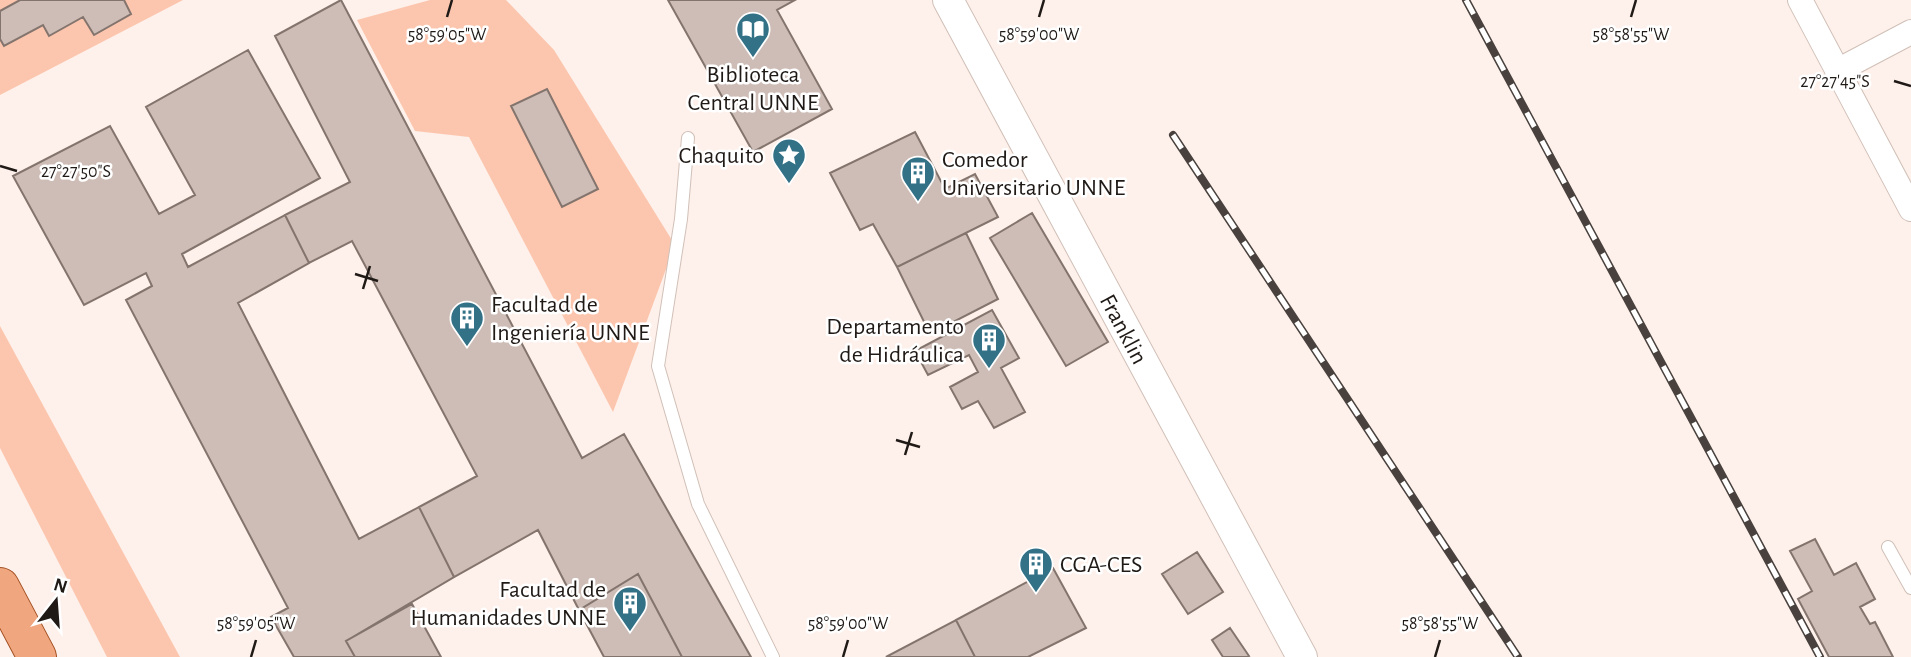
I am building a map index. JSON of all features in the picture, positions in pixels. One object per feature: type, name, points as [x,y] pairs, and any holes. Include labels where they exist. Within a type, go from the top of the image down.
[{"type":"main road","points":[[0,587],[37,657]]},
{"type":"street","name":"Franklin","points":[[948,0],[1302,657]]},
{"type":"street","points":[[1800,0],[1911,209]]},
{"type":"street","points":[[1837,71],[1911,32]]},
{"type":"lane","points":[[688,138],[681,219],[658,366],[698,504],[772,657]]},
{"type":"lane","points":[[1888,547],[1911,586]]},
{"type":"shaded area","points":[[0,0],[183,0],[0,95]]},
{"type":"shaded area","points":[[430,0],[506,0],[554,50],[675,245],[613,412],[469,137],[415,131],[357,20]]},
{"type":"shaded area","points":[[0,326],[180,657],[107,657],[0,448]]},
{"type":"building","points":[[20,0],[124,0],[131,14],[94,35],[83,17],[49,36],[43,25],[4,46],[0,39],[0,11]]},
{"type":"building","name":"Facultad de Ingeniería UNNE","points":[[341,0],[582,458],[624,434],[751,657],[682,657],[638,574],[579,610],[538,530],[454,577],[419,507],[477,476],[352,241],[309,263],[285,215],[350,182],[275,36]]},
{"type":"building","name":"Biblioteca Central UNNE","points":[[668,0],[795,0],[777,10],[832,109],[753,152]]},
{"type":"building","points":[[248,50],[320,178],[182,254],[188,267],[285,215],[309,263],[238,303],[359,539],[419,507],[454,577],[346,641],[355,657],[294,657],[271,617],[288,608],[126,300],[152,286],[146,273],[84,305],[13,176],[110,126],[159,214],[195,195],[146,107]]},
{"type":"building","points":[[547,89],[598,189],[562,207],[511,106]]},
{"type":"building","name":"Comedor Universitario UNNE","points":[[915,132],[945,189],[975,174],[998,217],[897,267],[873,224],[860,230],[830,173]]},
{"type":"building","points":[[1032,213],[1108,342],[1066,366],[990,238]]},
{"type":"building","points":[[966,233],[998,299],[930,334],[897,267]]},
{"type":"building","name":"Departamento de Hidráulica","points":[[992,310],[1019,358],[1001,368],[1025,412],[994,428],[978,401],[962,409],[950,387],[978,372],[969,355],[928,375],[915,351]]},
{"type":"building","points":[[1815,539],[1834,575],[1856,563],[1875,599],[1860,607],[1870,624],[1875,622],[1893,657],[1829,657],[1798,599],[1812,591],[1790,551]]},
{"type":"building","points":[[1197,552],[1223,592],[1188,614],[1162,574]]},
{"type":"building","name":"CGA-CES","points":[[1053,568],[1086,628],[1028,657],[975,657],[956,620]]},
{"type":"building","name":"Facultad de Humanidades UNNE","points":[[638,574],[682,657],[604,657],[579,610]]},
{"type":"building","points":[[412,604],[441,657],[355,657],[346,641]]},
{"type":"building","points":[[956,620],[975,657],[886,657]]},
{"type":"building","points":[[1230,628],[1249,656],[1223,657],[1212,640]]},
{"type":"railway","points":[[1466,0],[1820,657]]},
{"type":"railway","points":[[1173,135],[1518,657]]},
{"type":"place","name":"Biblioteca Central UNNE","points":[[753,59]]},
{"type":"place","name":"Chaquito","points":[[789,185]]},
{"type":"place","name":"Comedor Universitario UNNE","points":[[918,203]]},
{"type":"place","name":"Facultad de Ingeniería UNNE","points":[[467,348]]},
{"type":"place","name":"Departamento de Hidráulica","points":[[989,370]]},
{"type":"place","name":"CGA-CES","points":[[1036,594]]},
{"type":"place","name":"Facultad de Humanidades UNNE","points":[[630,633]]}]
